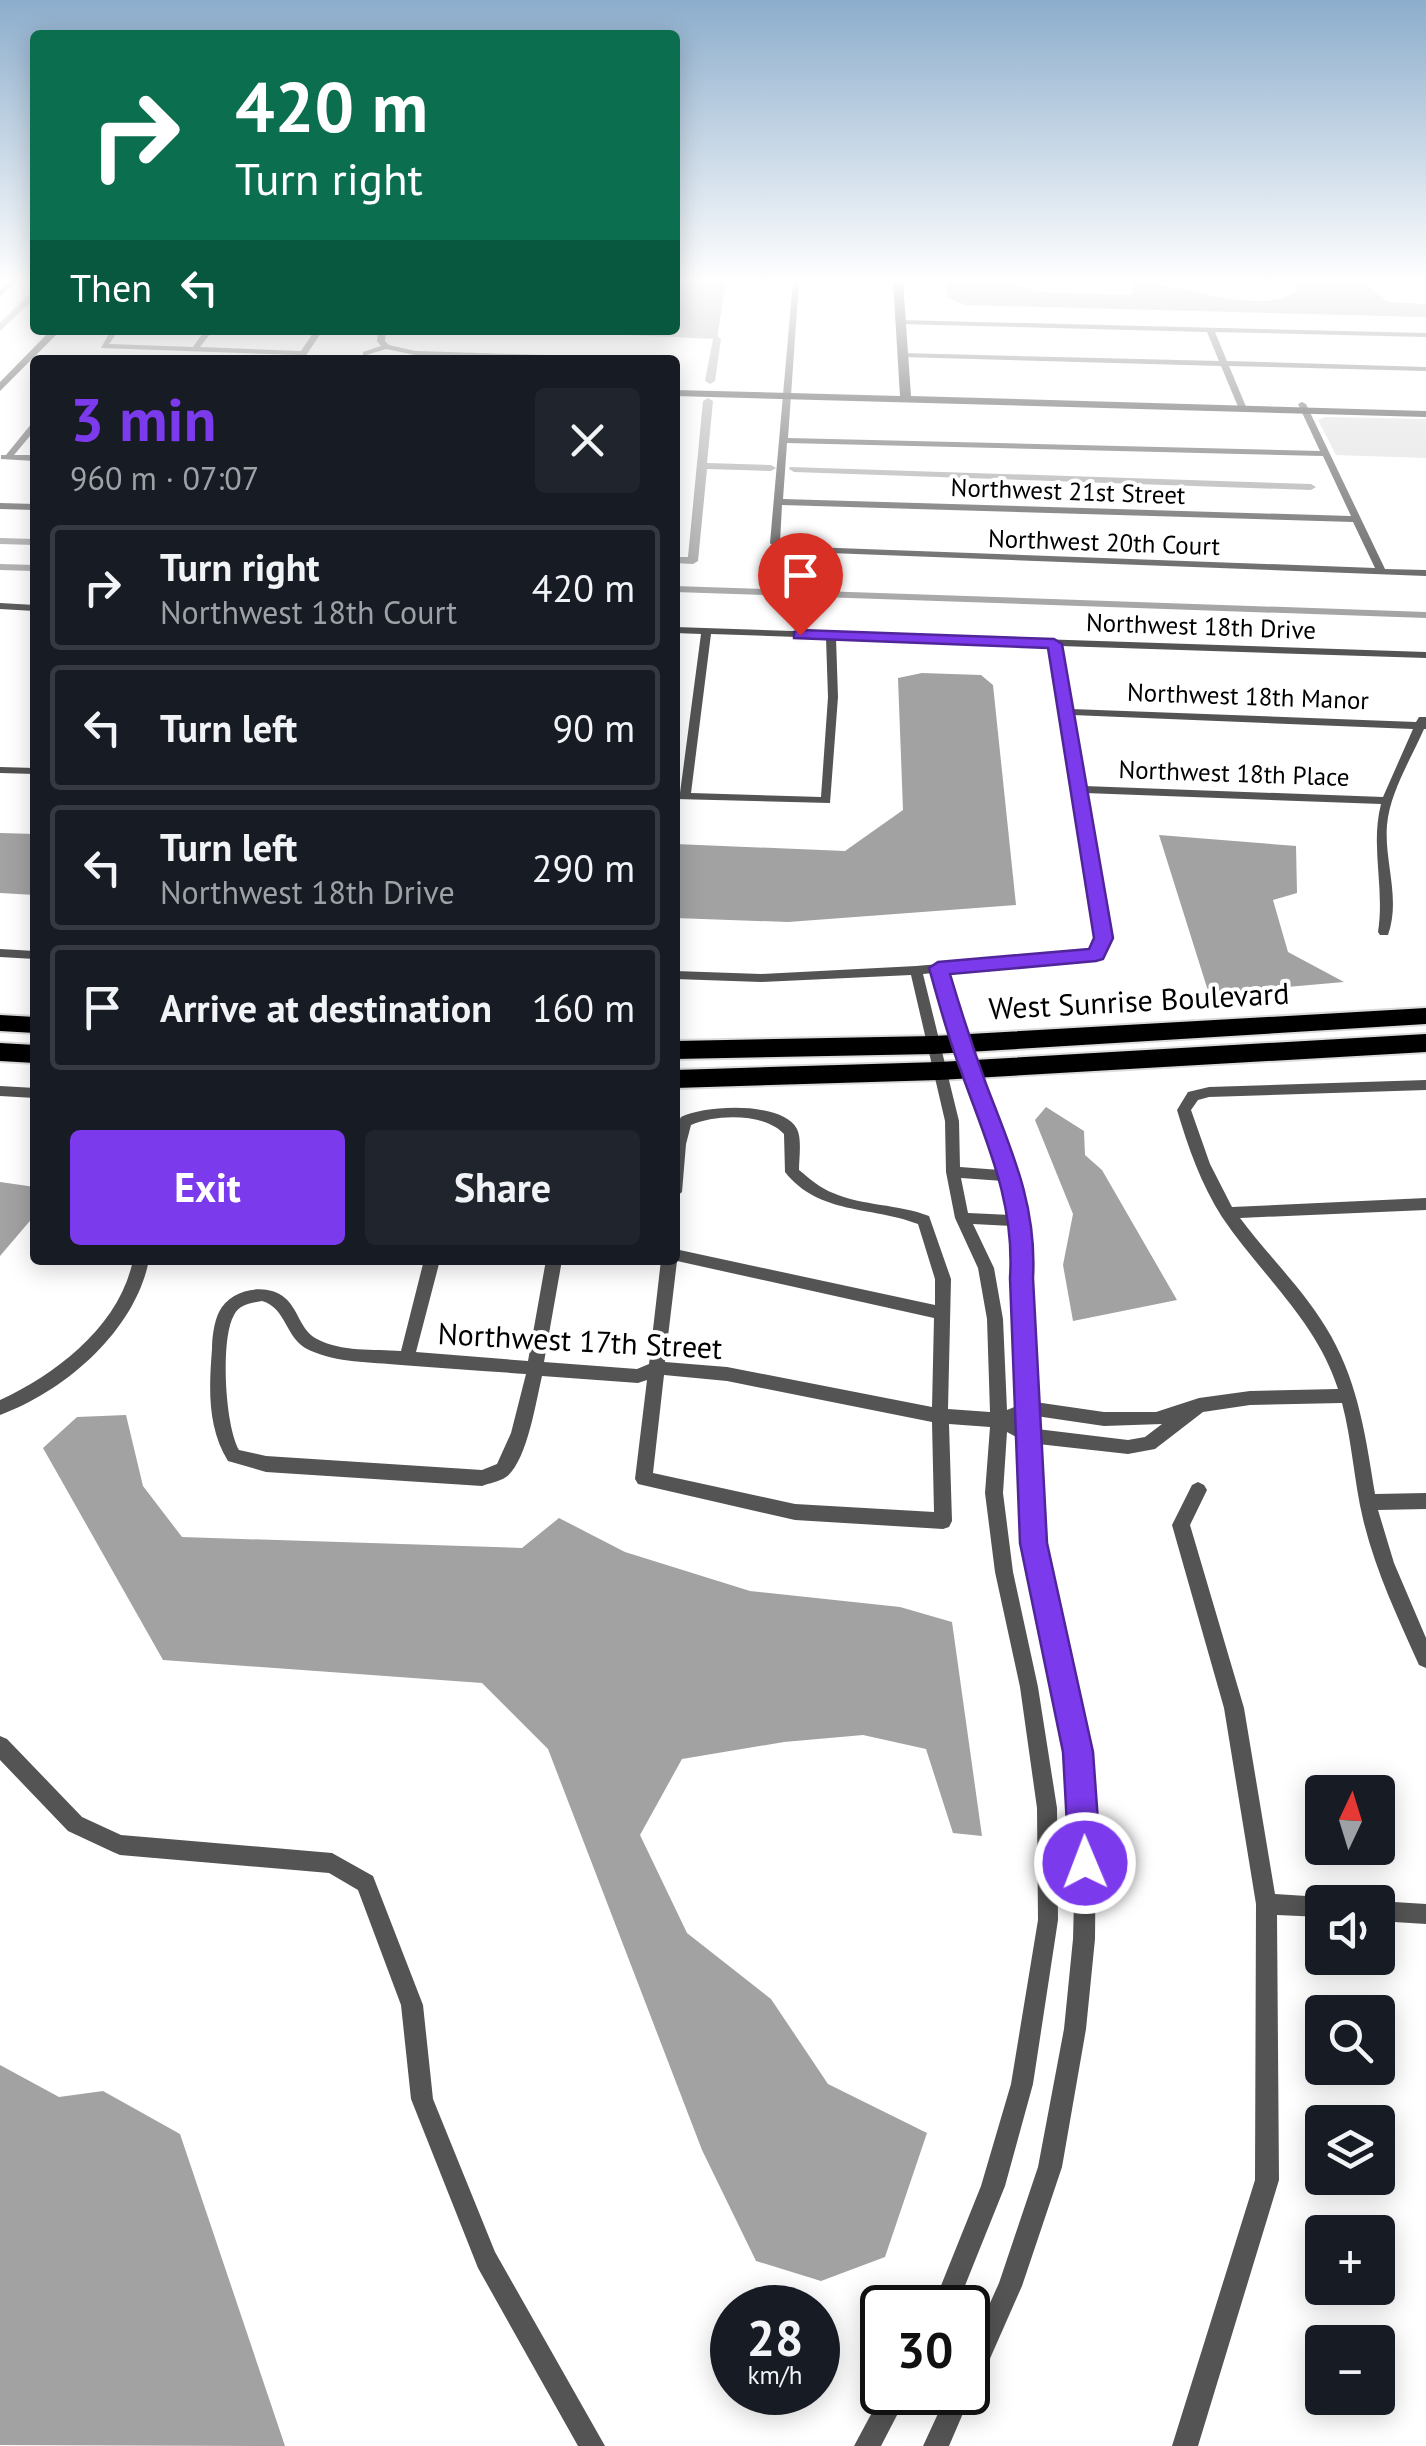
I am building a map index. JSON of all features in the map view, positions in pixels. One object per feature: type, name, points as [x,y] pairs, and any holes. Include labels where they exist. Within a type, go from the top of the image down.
[{"type":"highway","name":"West Sunrise Boulevard","points":[[680,1079],[936,1058],[961,1044],[1426,1016]]},
{"type":"highway","points":[[0,1023],[30,1025]]},
{"type":"highway","name":"West Sunrise Boulevard","points":[[680,1050],[936,1058],[970,1069],[1426,1044]]},
{"type":"highway","points":[[0,1052],[30,1054]]},
{"type":"street","points":[[778,502],[788,395]]},
{"type":"street","points":[[851,395],[1426,411]]},
{"type":"street","points":[[1238,395],[1242,406]]},
{"type":"street","points":[[1304,408],[1382,572]]},
{"type":"street","points":[[4,457],[30,430]]},
{"type":"street","points":[[784,440],[1327,454]]},
{"type":"street","points":[[4,457],[30,458]]},
{"type":"street","name":"Northwest 21st Street","points":[[778,502],[1357,520]]},
{"type":"street","name":"Northwest 20th Court","points":[[778,502],[775,543],[794,552],[1426,573]]},
{"type":"street","points":[[0,506],[30,507]]},
{"type":"street","points":[[0,606],[30,608]]},
{"type":"street","name":"Northwest 18th Drive","points":[[680,630],[1426,656]]},
{"type":"street","points":[[706,631],[680,796],[826,801],[833,697],[831,636]]},
{"type":"street","points":[[680,975],[761,978],[1096,955],[1103,938],[1054,644]]},
{"type":"street","name":"Northwest 18th Manor","points":[[1067,712],[1424,722]]},
{"type":"street","points":[[1384,932],[1388,905],[1381,826],[1386,802],[1424,722]]},
{"type":"street","points":[[0,770],[30,771]]},
{"type":"street","name":"Northwest 18th Place","points":[[1079,789],[1386,802]]},
{"type":"street","points":[[0,953],[30,955]]},
{"type":"street","points":[[938,968],[961,1044],[1012,1176],[1020,1221],[1034,1543],[1078,1752],[1086,1826],[1084,1939],[1075,2029],[1050,2166],[1010,2286],[990,2330]]},
{"type":"street","points":[[916,970],[952,1120],[953,1172],[962,1218],[986,1268],[995,1318],[998,1420],[994,1493],[1004,1572],[1029,1688],[1047,1808],[1048,1920],[1022,2084],[993,2186],[953,2285]]},
{"type":"street","points":[[1426,1085],[1210,1092],[1193,1096],[1184,1110],[1196,1148],[1228,1212],[1308,1310],[1336,1361],[1359,1435],[1378,1544],[1426,1659]]},
{"type":"street","points":[[0,1092],[30,1093]]},
{"type":"street","points":[[668,1265],[644,1479],[794,1512],[943,1521],[943,1279],[924,1220],[904,1211],[836,1200],[816,1192],[792,1172],[791,1132],[781,1121],[747,1115],[700,1114],[687,1119],[680,1139]]},
{"type":"street","points":[[953,1172],[1012,1176]]},
{"type":"street","points":[[1228,1212],[1426,1204]]},
{"type":"street","points":[[962,1218],[1020,1221]]},
{"type":"street","points":[[680,1256],[942,1313]]},
{"type":"street","points":[[0,1408],[44,1388],[84,1360],[115,1318],[142,1265]]},
{"type":"street","points":[[407,1358],[431,1265]]},
{"type":"street","points":[[536,1368],[553,1265]]},
{"type":"street","name":"Northwest 17th Street","points":[[536,1368],[514,1452],[502,1470],[482,1478],[251,1461],[234,1456],[226,1443],[217,1396],[226,1314],[240,1299],[262,1295],[288,1310],[295,1329],[309,1343],[335,1353],[407,1358],[536,1368],[638,1376],[658,1368],[727,1374],[940,1416],[998,1420],[1030,1436],[1128,1446],[1149,1444],[1199,1405]]},
{"type":"street","name":"Northwest 17th Street","points":[[998,1420],[1030,1408],[1104,1419],[1156,1419],[1199,1405],[1250,1398],[1349,1396]]},
{"type":"street","points":[[1185,2446],[1267,2180],[1266,1904],[1234,1708],[1181,1525],[1198,1490]]},
{"type":"street","points":[[1368,1502],[1426,1501]]},
{"type":"street","points":[[0,1746],[75,1824],[120,1845],[332,1863],[366,1882],[412,2005],[422,2099],[479,2242],[592,2446]]},
{"type":"street","points":[[1266,1904],[1305,1906]]},
{"type":"street","points":[[1395,1911],[1426,1914]]},
{"type":"street","points":[[867,2446],[884,2415]]},
{"type":"street","points":[[936,2446],[950,2415]]},
{"type":"shaded area","points":[[1426,419],[1426,458],[1336,455],[1318,420]]},
{"type":"shaded area","points":[[922,673],[981,675],[993,685],[1016,905],[788,922],[680,918],[680,844],[845,851],[903,810],[898,678]]},
{"type":"shaded area","points":[[0,833],[30,834],[30,895],[0,893]]},
{"type":"shaded area","points":[[1159,835],[1296,846],[1297,893],[1273,900],[1288,952],[1344,982],[1209,994]]},
{"type":"shaded area","points":[[1046,1107],[1084,1131],[1085,1155],[1102,1170],[1177,1300],[1073,1321],[1063,1265],[1073,1214],[1035,1120]]},
{"type":"shaded area","points":[[0,1182],[30,1186],[30,1221],[0,1256]]},
{"type":"shaded area","points":[[126,1415],[143,1486],[182,1537],[522,1548],[559,1518],[625,1552],[750,1591],[900,1607],[952,1622],[982,1836],[953,1833],[926,1749],[863,1735],[784,1742],[682,1759],[640,1835],[687,1933],[771,1999],[828,2084],[927,2133],[885,2257],[821,2281],[756,2261],[702,2150],[548,1749],[482,1683],[163,1660],[43,1448],[77,1417]]},
{"type":"shaded area","points":[[0,2065],[59,2097],[103,2091],[180,2134],[285,2446],[0,2445]]},
{"type":"waterway","points":[[680,560],[693,561],[708,401]]},
{"type":"waterway","points":[[702,466],[771,468]]},
{"type":"waterway","points":[[794,469],[1311,487]]},
{"type":"waterway","points":[[0,541],[30,542]]},
{"type":"waterway","points":[[0,567],[30,568]]},
{"type":"waterway","points":[[680,589],[1426,615]]},
{"type":"route","points":[[800,635],[1054,644],[1103,938],[1096,955],[938,968],[961,1044],[1017,1195],[1024,1239],[1021,1278],[1034,1543],[1078,1752],[1086,1826],[1085,1863]]}]
